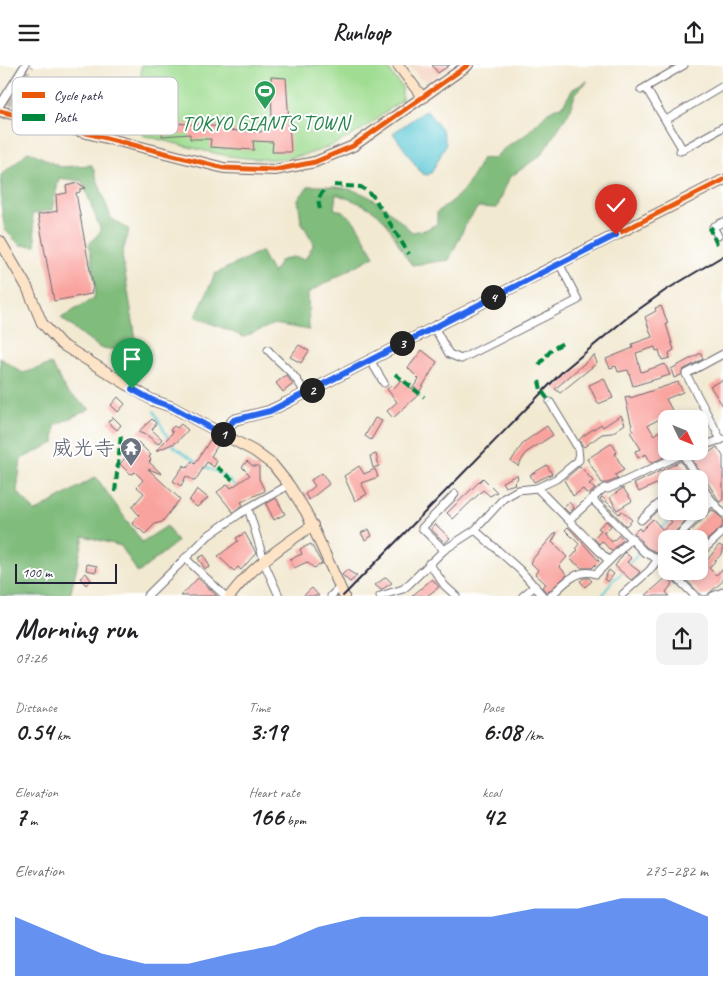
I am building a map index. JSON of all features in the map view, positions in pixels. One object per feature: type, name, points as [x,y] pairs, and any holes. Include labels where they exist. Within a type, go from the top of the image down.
[{"type":"main road","points":[[398,65],[423,98]]},
{"type":"main road","points":[[94,135],[224,168],[275,170],[296,167],[334,155],[370,135],[468,65]]},
{"type":"main road","points":[[222,434],[234,420],[270,411],[723,181]]},
{"type":"main road","points":[[0,241],[27,287],[42,323],[57,341],[71,352],[152,400],[172,407],[262,455],[290,485],[313,525],[342,591]]},
{"type":"main road","points":[[230,596],[264,560],[313,525]]},
{"type":"street","points":[[18,77],[25,65]]},
{"type":"street","points":[[684,65],[644,89],[666,120],[682,151],[723,127]]},
{"type":"street","points":[[0,105],[12,86]]},
{"type":"street","points":[[666,120],[723,86]]},
{"type":"street","points":[[718,236],[713,227],[723,222]]},
{"type":"street","points":[[434,327],[449,354],[461,359],[570,304],[578,299],[559,263]]},
{"type":"street","points":[[268,350],[298,378],[305,393]]},
{"type":"street","points":[[708,444],[722,439],[686,374],[723,354]]},
{"type":"street","points":[[370,360],[384,383]]},
{"type":"street","points":[[380,596],[403,589],[444,550],[475,530],[504,498],[518,491],[537,488],[556,479],[579,461],[578,448],[550,402]]},
{"type":"street","points":[[569,520],[604,488],[608,489],[668,460]]},
{"type":"street","points":[[689,460],[699,477],[703,490],[723,513]]},
{"type":"street","points":[[147,596],[209,535],[248,508],[290,485]]},
{"type":"street","points":[[537,488],[609,561]]},
{"type":"street","points":[[444,550],[422,528],[455,493]]},
{"type":"street","points":[[592,499],[644,552],[658,559],[650,570],[623,594]]},
{"type":"street","points":[[685,530],[712,502]]},
{"type":"street","points":[[641,520],[658,504]]},
{"type":"street","points":[[248,508],[264,560],[278,596]]},
{"type":"street","points":[[475,530],[535,586],[543,596]]},
{"type":"street","points":[[708,546],[723,532]]},
{"type":"street","points":[[551,596],[571,577],[590,572],[596,574],[632,539]]},
{"type":"street","points":[[185,558],[224,596]]},
{"type":"street","points":[[429,563],[453,595]]},
{"type":"street","points":[[679,580],[694,596]]},
{"type":"street","points":[[523,596],[535,586]]},
{"type":"street","points":[[331,596],[342,591]]},
{"type":"street","points":[[713,596],[723,592]]},
{"type":"shaded area","points":[[410,65],[452,65],[429,81],[420,79]]},
{"type":"green space","name":"TOKYO GIANTS TOWN","points":[[141,65],[385,65],[402,87],[402,100],[356,133],[322,149],[296,157],[246,158],[196,149],[142,135],[178,135],[178,77],[141,77]]},
{"type":"green space","points":[[588,81],[576,93],[568,114],[541,155],[509,178],[497,208],[478,207],[466,224],[449,260],[412,265],[389,227],[378,214],[363,205],[336,194],[334,209],[348,215],[358,227],[374,256],[308,293],[309,330],[274,324],[244,337],[196,317],[215,274],[261,251],[273,274],[280,261],[292,257],[305,259],[314,244],[301,221],[298,199],[309,186],[342,188],[366,195],[388,210],[412,232],[425,230],[437,224],[437,212],[464,189],[482,158],[493,159],[507,146],[524,136],[548,112],[563,105],[573,89]]},
{"type":"green space","points":[[29,151],[60,167],[92,165],[111,218],[129,230],[122,255],[138,352],[100,348],[61,318],[94,298],[96,288],[89,244],[101,231],[82,181],[59,178],[52,210],[32,214],[36,246],[20,245],[5,230],[1,203],[1,175]]},
{"type":"green space","points":[[0,358],[23,373],[51,364],[67,392],[90,409],[55,425],[54,443],[21,459],[17,491],[35,512],[96,477],[142,542],[167,526],[177,542],[138,573],[121,546],[84,536],[70,596],[0,596]]},
{"type":"water","points":[[426,110],[442,130],[446,144],[432,172],[428,175],[422,174],[393,133]]},
{"type":"building","points":[[432,65],[450,65],[438,73]]},
{"type":"building","points":[[271,77],[286,78],[291,152],[272,152],[273,142],[253,141],[254,150],[210,147],[211,139],[190,139],[190,134],[178,135],[178,123],[223,127],[224,130],[261,132],[272,121]]},
{"type":"building","points":[[78,183],[86,188],[80,189],[80,192],[76,193],[93,287],[91,294],[54,301],[38,215],[57,211],[56,195],[67,193],[66,186]]},
{"type":"building","points":[[661,306],[668,323],[666,324],[674,350],[669,353],[670,358],[662,360],[659,350],[656,351],[655,347],[636,353],[641,372],[665,364],[670,375],[633,386],[628,370],[618,372],[616,366],[610,368],[606,359],[633,348],[632,344],[652,337],[645,317],[656,311],[655,308]]},
{"type":"building","points":[[299,345],[309,351],[301,363],[290,357]]},
{"type":"building","points":[[422,350],[437,362],[417,396],[393,418],[387,411],[397,402],[387,389],[391,385],[394,388],[401,380],[412,389],[419,379],[408,368]]},
{"type":"building","points":[[701,353],[703,359],[683,370],[681,375],[674,378],[671,369]]},
{"type":"building","points":[[594,355],[597,363],[560,393],[555,389]]},
{"type":"building","points":[[286,375],[293,384],[283,392],[276,383]]},
{"type":"building","points":[[604,378],[613,398],[598,404],[589,385]]},
{"type":"building","points":[[723,380],[723,406],[710,386]]},
{"type":"building","points":[[678,382],[683,392],[666,399],[672,410],[658,410],[658,420],[648,425],[654,435],[658,432],[658,460],[651,463],[646,454],[638,458],[635,451],[641,449],[630,432],[633,431],[625,397],[630,396],[630,398]]},
{"type":"building","points":[[118,397],[125,404],[118,412],[111,405]]},
{"type":"building","points":[[621,415],[625,424],[612,433],[602,434],[583,446],[579,440],[583,436],[601,424],[603,427]]},
{"type":"building","points":[[113,417],[121,425],[117,430],[108,422]]},
{"type":"building","points":[[375,418],[382,421],[371,440],[365,436]]},
{"type":"building","points":[[152,419],[156,423],[152,430],[162,439],[158,444],[148,436],[138,432]]},
{"type":"building","points":[[181,424],[188,430],[177,442],[156,451],[173,432],[170,430],[174,426],[177,428]]},
{"type":"building","points":[[547,426],[553,435],[527,452],[518,466],[511,461],[524,442]]},
{"type":"building","points":[[210,440],[218,445],[211,456],[217,461],[214,467],[207,462],[195,481],[186,476],[181,486],[173,481],[184,465],[187,468],[192,461],[195,464]]},
{"type":"building","points":[[138,442],[151,455],[149,462],[162,474],[148,469],[180,499],[162,522],[155,524],[145,534],[132,523],[139,515],[132,507],[144,493],[137,487],[143,480],[135,472],[133,474],[129,473],[120,464]]},
{"type":"building","points":[[612,443],[617,452],[615,454],[624,470],[615,475],[618,479],[602,483],[587,459]]},
{"type":"building","points":[[717,447],[723,456],[723,499],[720,502],[708,484],[708,470],[699,470],[693,460],[708,460],[708,453]]},
{"type":"building","points":[[376,454],[379,466],[373,468],[370,456]]},
{"type":"building","points":[[247,461],[253,466],[259,466],[259,479],[265,491],[241,502],[243,505],[233,512],[217,492],[228,484],[231,488],[250,475],[242,467]]},
{"type":"building","points":[[681,461],[686,470],[663,470]]},
{"type":"building","points":[[547,465],[552,474],[534,482],[530,475]]},
{"type":"building","points":[[359,466],[364,474],[375,469],[378,477],[361,483],[367,494],[355,501],[344,476]]},
{"type":"building","points":[[580,466],[593,481],[589,484],[595,489],[588,495],[583,489],[573,496],[564,480]]},
{"type":"building","points":[[658,472],[658,483],[639,492],[634,484]]},
{"type":"building","points":[[322,473],[329,484],[309,500],[305,494],[315,486],[311,480]]},
{"type":"building","points":[[517,475],[518,478],[515,484],[505,487],[502,482]]},
{"type":"building","points":[[483,478],[497,492],[490,496],[483,490],[453,519],[447,513]]},
{"type":"building","points":[[623,488],[632,501],[617,510],[610,497]]},
{"type":"building","points":[[197,489],[208,498],[197,507],[189,501]]},
{"type":"building","points":[[602,497],[619,514],[622,511],[632,520],[626,526],[600,499]]},
{"type":"building","points":[[276,498],[285,514],[274,520],[266,504]]},
{"type":"building","points":[[569,502],[574,508],[569,513],[563,507]]},
{"type":"building","points":[[712,510],[723,519],[722,527],[708,539],[708,530],[692,530],[702,520],[708,520],[708,514]]},
{"type":"building","points":[[653,519],[663,530],[658,530],[658,549],[656,552],[647,548],[634,533],[639,528],[641,531]]},
{"type":"building","points":[[670,520],[685,521],[677,530],[663,530],[672,522]]},
{"type":"building","points":[[606,521],[611,526],[604,533],[602,531],[612,542],[619,535],[623,540],[611,551],[602,541],[599,544],[594,538],[601,530],[598,528]]},
{"type":"building","points":[[435,524],[450,538],[445,543],[431,529]]},
{"type":"building","points":[[568,527],[599,561],[592,568],[582,568],[570,559],[578,550],[576,548],[579,544],[565,530]]},
{"type":"building","points":[[369,529],[372,536],[365,540],[361,533]]},
{"type":"building","points":[[556,532],[552,542],[567,557],[559,566],[567,575],[547,593],[542,587],[546,584],[535,574],[538,570],[530,562]]},
{"type":"building","points":[[245,533],[256,553],[241,570],[238,567],[234,571],[218,556],[238,541],[236,538]]},
{"type":"building","points":[[311,544],[322,564],[314,568],[307,562],[294,568],[290,559],[302,554],[300,549]]},
{"type":"building","points":[[719,545],[723,547],[723,552],[709,568],[716,575],[723,569],[723,581],[706,596],[702,596],[687,580],[708,580],[708,559]]},
{"type":"building","points":[[625,552],[631,558],[627,562],[640,572],[631,580],[615,566]]},
{"type":"building","points":[[204,555],[210,567],[205,569],[198,558]]},
{"type":"building","points":[[87,564],[97,566],[96,572],[86,570]]},
{"type":"building","points":[[347,570],[357,576],[350,582],[342,575]]},
{"type":"building","points":[[609,570],[614,574],[608,582],[604,579]]},
{"type":"building","points":[[86,573],[91,580],[86,585],[80,578]]},
{"type":"building","points":[[386,577],[392,583],[381,590],[375,585]]},
{"type":"building","points":[[198,578],[217,596],[181,596]]},
{"type":"building","points":[[584,578],[589,578],[592,581],[585,587],[580,581]]},
{"type":"building","points":[[432,579],[439,587],[427,596],[412,596]]},
{"type":"building","points":[[664,580],[670,580],[673,583],[666,592],[669,596],[645,596]]},
{"type":"building","points":[[312,588],[319,596],[303,596]]},
{"type":"waterway","points":[[154,411],[168,438]]},
{"type":"waterway","points":[[171,442],[174,447],[198,463]]},
{"type":"waterway","points":[[202,465],[223,475],[235,487]]},
{"type":"waterway","points":[[661,529],[670,520]]},
{"type":"waterway","points":[[629,564],[641,551]]},
{"type":"waterway","points":[[602,596],[611,582],[623,572]]},
{"type":"tunnel","points":[[22,77],[30,65]]},
{"type":"tunnel","points":[[0,118],[12,92]]},
{"type":"railway","points":[[343,596],[563,371],[628,317],[666,290],[723,256]]},
{"type":"marked path","points":[[334,185],[361,187],[373,196],[409,254]]},
{"type":"marked path","points":[[320,209],[318,200],[323,191]]},
{"type":"marked path","points":[[713,227],[710,230],[717,244]]},
{"type":"marked path","points":[[539,365],[552,349],[565,342]]},
{"type":"marked path","points":[[395,374],[424,397]]},
{"type":"marked path","points":[[539,381],[541,390],[550,402]]},
{"type":"marked path","points":[[115,492],[121,435]]},
{"type":"marked path","points":[[217,467],[233,480]]},
{"type":"cycle path","points":[[94,135],[224,168],[275,170],[315,162],[353,146],[468,65]]},
{"type":"cycle path","points":[[0,111],[12,114]]},
{"type":"cycle path","points":[[222,434],[234,420],[269,411],[288,402],[723,180]]},
{"type":"place","name":"TOKYO GIANTS TOWN","points":[[265,110]]},
{"type":"place","name":"威光寺","points":[[131,467]]},
{"type":"route","points":[[132,389],[152,400],[172,407],[222,434],[234,420],[270,411],[616,235]]}]
